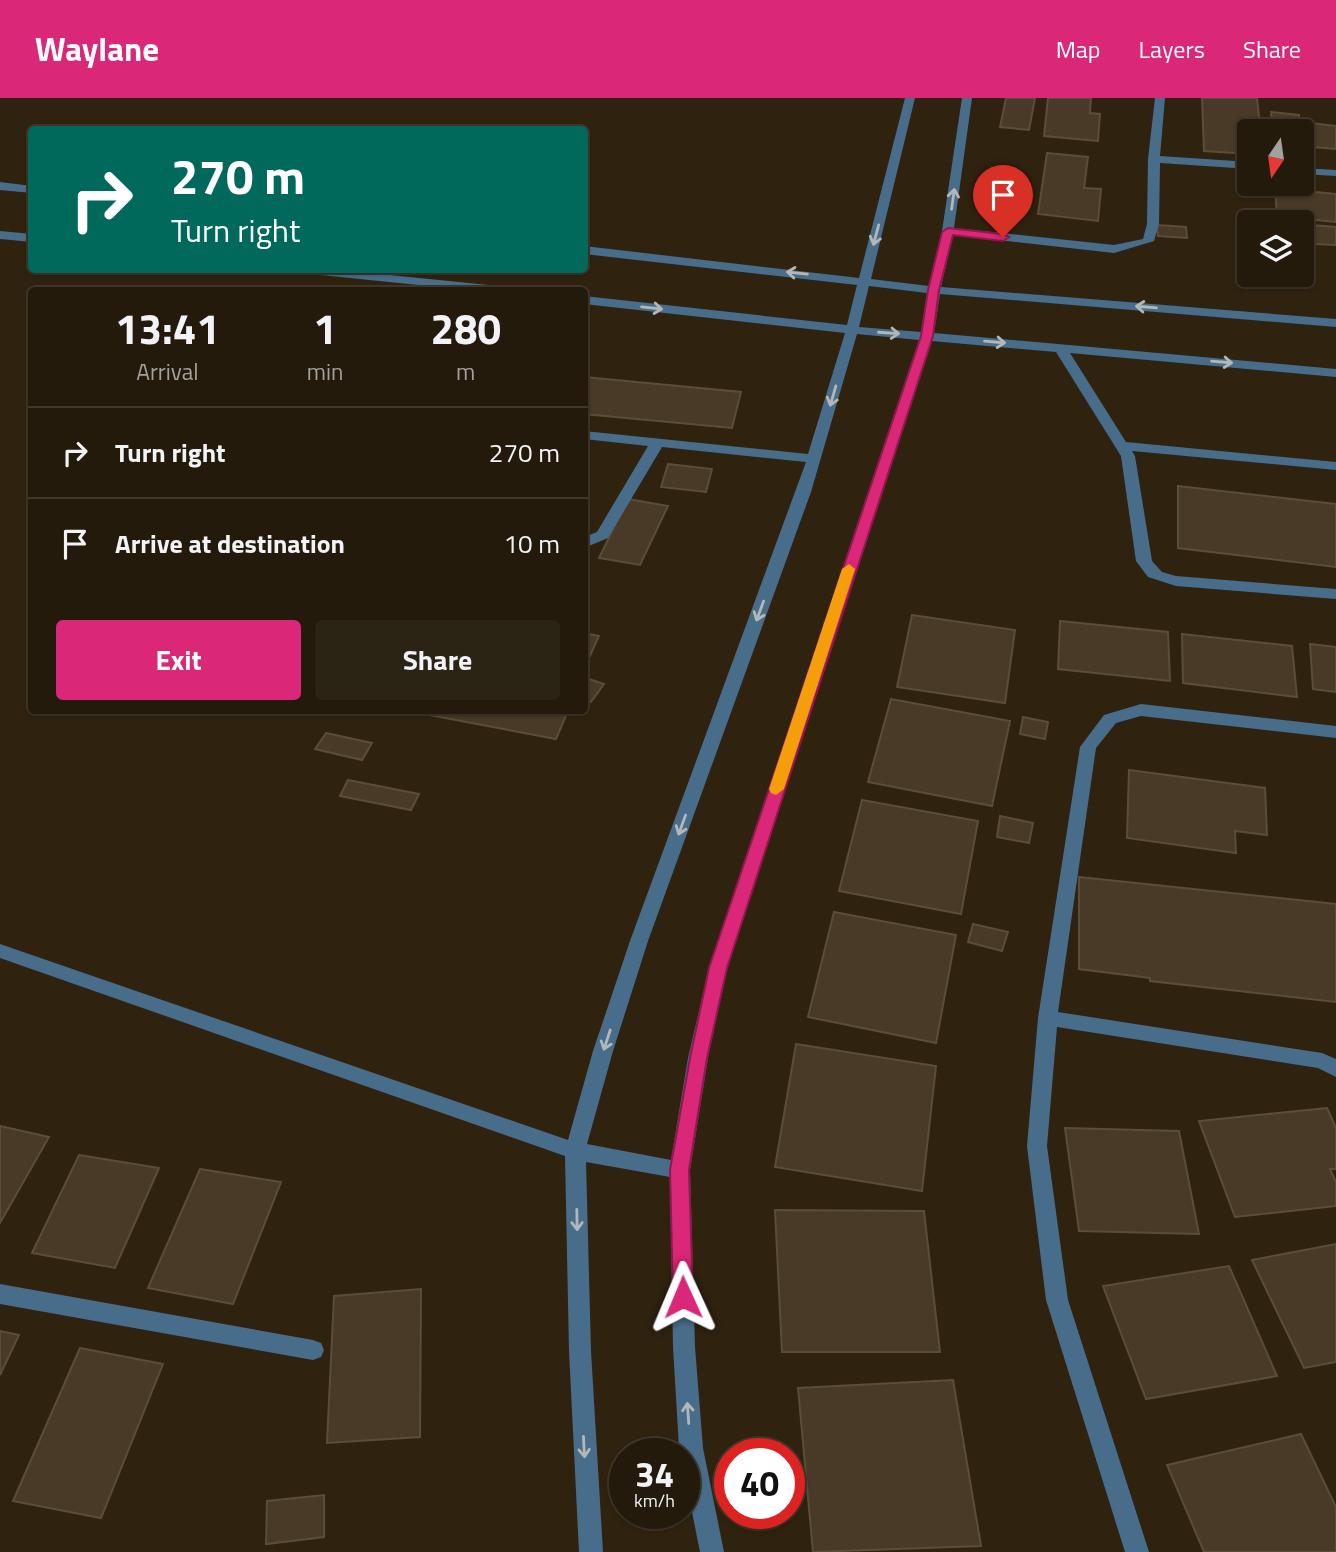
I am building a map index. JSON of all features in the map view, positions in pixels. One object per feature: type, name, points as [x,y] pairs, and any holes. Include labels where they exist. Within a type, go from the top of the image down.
[{"type":"street","points":[[591,1552],[580,1351],[575,1152],[603,1051],[639,941],[814,459],[852,330],[910,98]]},
{"type":"street","points":[[712,1552],[691,1448],[684,1348],[680,1170],[698,1058],[718,968],[927,336],[934,290],[948,232],[967,98]]},
{"type":"street","points":[[948,232],[1114,249],[1148,241],[1153,225],[1154,159],[1160,98]]},
{"type":"street","points":[[1154,159],[1237,165]]},
{"type":"street","points":[[1314,172],[1336,173]]},
{"type":"street","points":[[0,186],[28,190]]},
{"type":"street","points":[[0,235],[28,238]]},
{"type":"street","points":[[588,250],[934,290],[1336,323]]},
{"type":"street","points":[[339,273],[470,287]]},
{"type":"street","points":[[588,300],[852,330],[1336,373]]},
{"type":"street","points":[[1060,348],[1128,456],[1144,561],[1148,570],[1158,577],[1176,581],[1336,594]]},
{"type":"street","points":[[588,435],[814,459]]},
{"type":"street","points":[[588,541],[603,535],[657,443]]},
{"type":"street","points":[[1124,446],[1336,466]]},
{"type":"street","points":[[1137,1552],[1057,1300],[1037,1146],[1048,1018],[1088,747],[1110,719],[1141,710],[1336,732]]},
{"type":"street","points":[[0,951],[575,1152],[680,1170]]},
{"type":"street","points":[[1048,1018],[1322,1060],[1336,1069]]},
{"type":"street","points":[[0,1294],[313,1350]]},
{"type":"building","points":[[1006,98],[1035,98],[1029,130],[1000,127]]},
{"type":"building","points":[[1048,98],[1091,98],[1090,113],[1100,114],[1098,141],[1044,136]]},
{"type":"building","points":[[1202,98],[1257,98],[1259,119],[1237,119],[1237,153],[1204,151]]},
{"type":"building","points":[[1271,112],[1299,115],[1299,119],[1272,119]]},
{"type":"building","points":[[1314,123],[1336,126],[1336,149],[1314,147]]},
{"type":"building","points":[[1047,153],[1088,157],[1084,188],[1101,189],[1098,221],[1038,214]]},
{"type":"building","points":[[996,176],[1021,176],[1023,196],[998,195]]},
{"type":"building","points":[[1314,192],[1336,194],[1336,222],[1314,220],[1314,210],[1277,210],[1276,196],[1314,196]]},
{"type":"building","points":[[1157,225],[1186,227],[1187,238],[1158,236]]},
{"type":"building","points":[[1314,225],[1336,227],[1336,245],[1315,244]]},
{"type":"building","points":[[588,377],[741,392],[732,428],[588,414]]},
{"type":"building","points":[[668,464],[712,469],[706,492],[661,487]]},
{"type":"building","points":[[1178,486],[1336,504],[1336,567],[1178,548]]},
{"type":"building","points":[[628,499],[668,506],[640,565],[599,558]]},
{"type":"building","points":[[912,615],[1015,630],[1005,703],[897,687]]},
{"type":"building","points":[[1060,621],[1168,632],[1170,681],[1058,669]]},
{"type":"building","points":[[588,634],[599,636],[588,660]]},
{"type":"building","points":[[1182,634],[1292,646],[1297,697],[1183,683]]},
{"type":"building","points":[[1310,644],[1336,647],[1336,692],[1313,689]]},
{"type":"building","points":[[588,679],[604,684],[591,702],[588,701]]},
{"type":"building","points":[[891,699],[1010,721],[992,806],[868,782]]},
{"type":"building","points":[[424,714],[567,714],[556,739]]},
{"type":"building","points":[[1023,717],[1048,722],[1045,739],[1020,734]]},
{"type":"building","points":[[326,733],[372,743],[362,760],[315,749]]},
{"type":"building","points":[[1129,770],[1265,788],[1267,835],[1235,831],[1236,853],[1127,838]]},
{"type":"building","points":[[348,780],[419,794],[411,810],[340,796]]},
{"type":"building","points":[[862,800],[978,821],[961,914],[839,891]]},
{"type":"building","points":[[1000,816],[1033,823],[1029,843],[997,837]]},
{"type":"building","points":[[1079,877],[1336,904],[1336,1002],[1150,981],[1150,978],[1079,969]]},
{"type":"building","points":[[834,912],[956,935],[936,1043],[808,1017]]},
{"type":"building","points":[[973,924],[1008,932],[1002,951],[968,942]]},
{"type":"building","points":[[796,1044],[936,1066],[922,1191],[775,1167]]},
{"type":"building","points":[[1327,1108],[1336,1128],[1336,1169],[1330,1169],[1336,1182],[1336,1206],[1235,1217],[1199,1121]]},
{"type":"building","points":[[0,1126],[49,1137],[0,1223]]},
{"type":"building","points":[[1065,1128],[1179,1131],[1199,1234],[1079,1231]]},
{"type":"building","points":[[79,1155],[159,1168],[115,1268],[32,1253]]},
{"type":"building","points":[[200,1169],[281,1182],[233,1304],[148,1288]]},
{"type":"building","points":[[775,1210],[924,1211],[940,1352],[782,1352]]},
{"type":"building","points":[[1336,1244],[1336,1362],[1304,1368],[1252,1260]]},
{"type":"building","points":[[1229,1266],[1277,1376],[1146,1399],[1103,1286]]},
{"type":"building","points":[[421,1289],[420,1437],[327,1443],[334,1296]]},
{"type":"building","points":[[0,1331],[19,1335],[0,1375]]},
{"type":"building","points":[[80,1348],[163,1364],[101,1518],[13,1501]]},
{"type":"building","points":[[953,1380],[981,1546],[813,1552],[805,1438],[803,1438],[798,1388]]},
{"type":"building","points":[[1301,1434],[1336,1507],[1336,1552],[1204,1552],[1167,1465]]},
{"type":"building","points":[[324,1495],[324,1537],[266,1544],[267,1501]]},
{"type":"slow traffic","points":[[776,789],[849,569]]},
{"type":"route","points":[[683,1297],[680,1170],[698,1058],[718,968],[927,336],[934,290],[948,232],[1003,237]]}]
